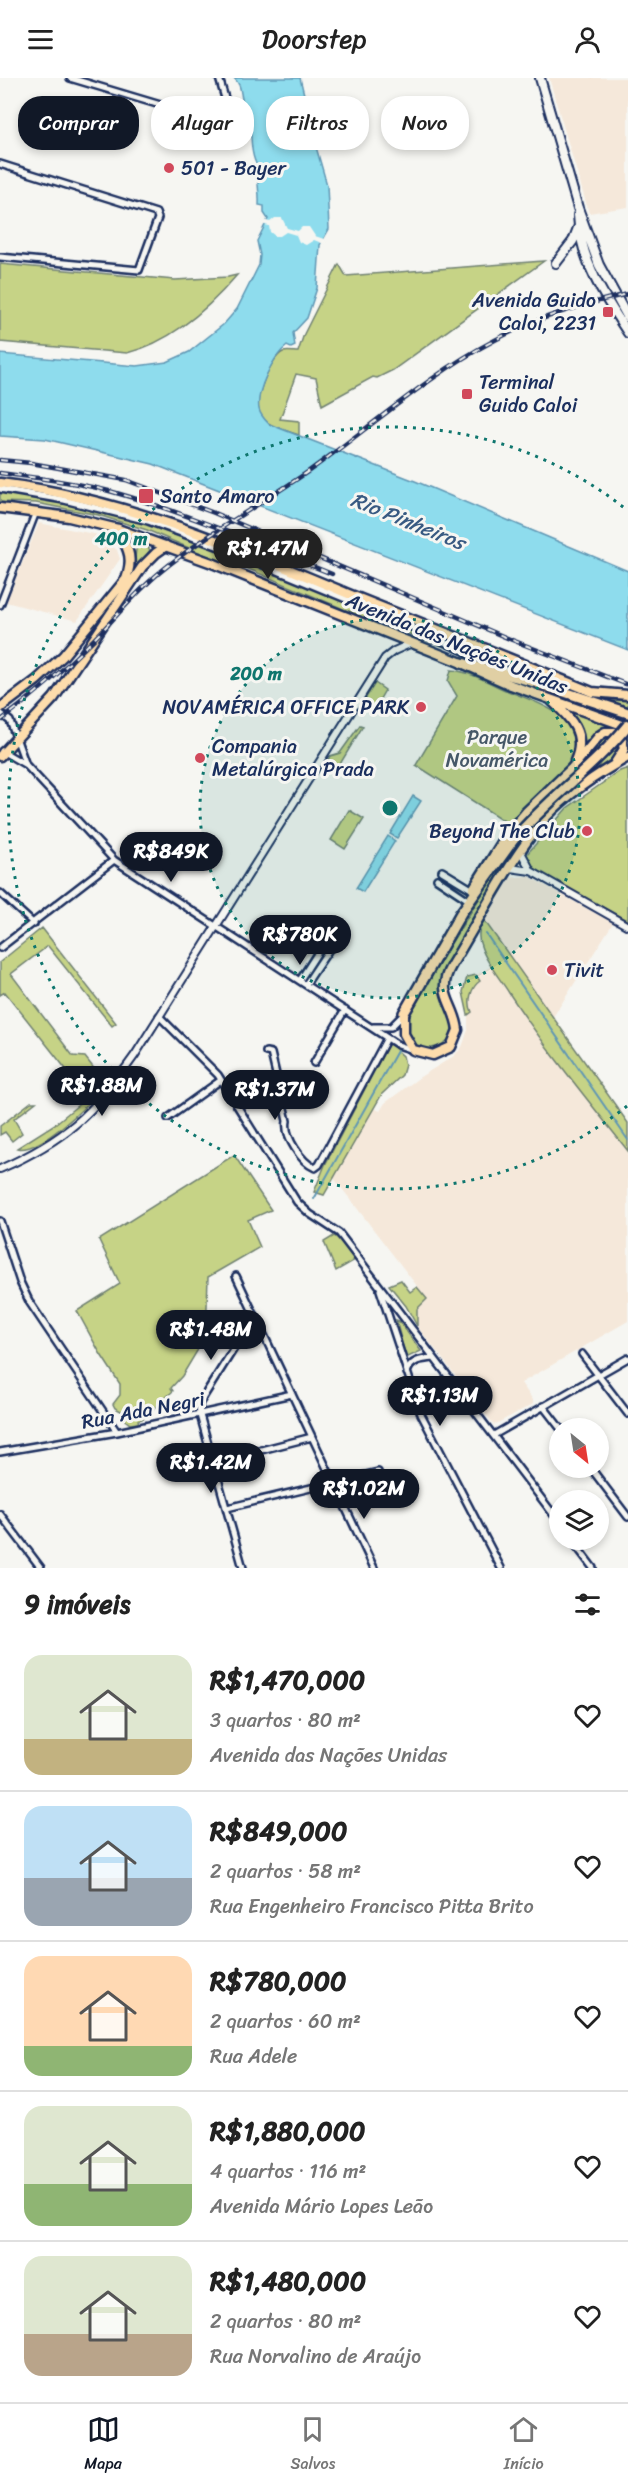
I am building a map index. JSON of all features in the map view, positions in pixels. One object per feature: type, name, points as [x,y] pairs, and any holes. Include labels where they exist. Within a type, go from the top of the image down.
[{"type":"highway","points":[[462,663],[531,681],[628,713]]},
{"type":"highway","points":[[404,1013],[461,913],[514,839],[529,821],[605,751],[628,726]]},
{"type":"main road","points":[[540,78],[578,208],[599,265],[628,318]]},
{"type":"main road","points":[[578,208],[578,227],[586,258],[597,285],[628,333]]},
{"type":"main road","points":[[556,263],[573,240],[578,227]]},
{"type":"main road","points":[[586,258],[599,265]]},
{"type":"main road","name":"Avenida das Nações Unidas","points":[[0,483],[66,494],[150,516],[224,542],[592,692],[628,695]]},
{"type":"main road","name":"Avenida das Nações Unidas","points":[[0,508],[36,512],[118,529],[412,643],[511,685],[628,726]]},
{"type":"main road","points":[[0,711],[63,656],[126,579],[131,558],[118,529]]},
{"type":"main road","points":[[1,753],[54,698],[142,567],[166,546]]},
{"type":"main road","points":[[63,656],[73,657],[76,666]]},
{"type":"main road","points":[[547,697],[570,718],[579,734],[580,746],[571,769]]},
{"type":"main road","points":[[461,913],[467,899],[506,836],[526,812],[571,769],[599,736],[611,731],[621,736],[624,745],[622,753],[613,765]]},
{"type":"main road","points":[[404,1013],[404,1035],[413,1050],[428,1055],[438,1054],[451,1047],[456,1039],[458,1024],[445,995],[445,978],[510,868],[547,817],[562,801],[628,757]]},
{"type":"street","points":[[70,78],[151,102]]},
{"type":"street","points":[[219,78],[224,96]]},
{"type":"street","points":[[0,164],[156,213],[158,218],[139,270],[0,257]]},
{"type":"street","points":[[0,489],[35,494],[148,521],[222,548],[439,638],[477,658],[531,681]]},
{"type":"street","points":[[0,605],[36,512]]},
{"type":"street","points":[[0,1168],[44,1147],[84,1118],[111,1088],[385,658],[412,643]]},
{"type":"street","points":[[0,711],[10,722],[15,740],[27,765],[114,860],[398,1045],[413,1050]]},
{"type":"street","points":[[1,753],[27,765]]},
{"type":"street","points":[[521,852],[531,871]]},
{"type":"street","points":[[0,948],[114,860]]},
{"type":"street","points":[[510,868],[531,871],[628,926]]},
{"type":"street","points":[[442,871],[473,890]]},
{"type":"street","points":[[437,879],[467,899]]},
{"type":"street","points":[[0,893],[34,924]]},
{"type":"street","points":[[300,980],[322,946]]},
{"type":"street","points":[[306,984],[328,951]]},
{"type":"street","points":[[314,1063],[345,1010]]},
{"type":"street","points":[[371,1026],[391,1027],[404,1013]]},
{"type":"street","points":[[159,1016],[221,1080],[292,1195],[310,1214],[339,1233],[549,1508]]},
{"type":"street","points":[[267,1052],[271,1053],[287,1121],[286,1127],[292,1143],[310,1166],[315,1168],[320,1165],[387,1038]]},
{"type":"street","points":[[168,1118],[221,1080]]},
{"type":"street","points":[[0,1221],[20,1282],[30,1303],[117,1432]]},
{"type":"street","points":[[236,1276],[374,1568]]},
{"type":"street","points":[[378,1286],[425,1423],[501,1568]]},
{"type":"street","points":[[388,1319],[400,1313]]},
{"type":"street","points":[[243,1568],[200,1415],[201,1398],[255,1315]]},
{"type":"street","points":[[582,1354],[628,1414]]},
{"type":"street","points":[[407,1375],[409,1367],[416,1361],[434,1358]]},
{"type":"street","points":[[494,1435],[628,1358]]},
{"type":"street","name":"Rua Ada Negri","points":[[0,1452],[117,1432],[292,1395]]},
{"type":"street","points":[[543,1406],[552,1418]]},
{"type":"street","points":[[214,1462],[312,1437]]},
{"type":"street","points":[[227,1508],[378,1472]]},
{"type":"street","points":[[598,1478],[628,1517]]},
{"type":"street","points":[[0,1514],[41,1568]]},
{"type":"street","points":[[580,1550],[593,1568]]},
{"type":"shaded area","points":[[549,78],[628,78],[628,207],[589,213]]},
{"type":"shaded area","points":[[39,523],[99,535],[117,550],[120,559],[77,621],[6,602]]},
{"type":"shaded area","name":"Tivit","points":[[528,876],[613,923],[553,1017],[484,920],[508,878]]},
{"type":"shaded area","points":[[491,966],[558,1062],[628,1151],[628,1321],[521,1383],[533,1400],[533,1404],[494,1425],[417,1326],[417,1309],[427,1299],[333,1177],[374,1108],[380,1111],[385,1103],[454,1056],[462,1047],[468,1030],[468,1008],[475,976]]},
{"type":"green space","points":[[544,261],[393,370],[377,378],[373,377],[322,405],[316,378],[296,374],[280,419],[299,421],[299,435],[271,425],[259,412],[261,389],[273,362],[283,352],[298,352],[304,334],[339,264],[346,276]]},
{"type":"green space","points":[[0,264],[175,280],[237,275],[188,323],[159,341],[127,353],[0,342]]},
{"type":"green space","points":[[0,490],[37,496],[149,523],[225,550],[224,554],[227,550],[286,577],[350,601],[440,642],[450,649],[353,613],[237,564],[224,563],[147,530],[98,515],[36,503],[0,502]]},
{"type":"green space","points":[[137,544],[147,546],[150,550],[132,576]]},
{"type":"green space","points":[[432,631],[596,696],[628,701],[628,707],[489,662]]},
{"type":"green space","name":"Parque Novamérica","points":[[451,670],[471,675],[544,706],[568,723],[574,734],[576,747],[571,763],[509,824],[416,765],[457,696],[448,681]]},
{"type":"green space","points":[[375,683],[385,690],[373,711],[362,704]]},
{"type":"green space","points":[[537,688],[628,718],[628,722],[533,689]]},
{"type":"green space","points":[[570,710],[628,731],[628,751],[625,737],[608,728],[598,731],[583,748],[579,729]]},
{"type":"green space","points":[[360,725],[363,726],[334,774],[331,772],[334,766],[327,762],[324,767],[330,756],[340,753]]},
{"type":"green space","points":[[613,735],[620,742],[618,754],[562,794],[516,844],[442,973],[441,990],[452,1029],[450,1038],[435,1047],[420,1047],[410,1038],[407,1020],[451,943],[515,843],[544,809],[590,768],[583,763],[572,772],[601,736]]},
{"type":"green space","name":"Beyond The Club","points":[[628,768],[628,921],[535,870],[527,854],[567,808],[620,771]]},
{"type":"green space","points":[[349,810],[364,819],[345,849],[331,840]]},
{"type":"green space","points":[[484,920],[628,1123],[628,1151],[552,1053],[490,964],[479,939]]},
{"type":"green space","points":[[42,928],[116,1023],[112,1026],[48,946],[11,974],[73,1056],[85,1057],[96,1071],[101,1089],[74,1117],[50,1136],[26,1148],[17,1148],[55,1124],[88,1097],[5,992],[0,995],[0,962]]},
{"type":"green space","points":[[476,975],[480,981],[472,991],[470,1004],[472,1012],[468,1015],[463,992],[467,977]]},
{"type":"green space","points":[[389,1043],[403,1056],[405,1065],[402,1075],[382,1094],[324,1195],[314,1192],[325,1165]]},
{"type":"green space","points":[[31,1102],[36,1102],[14,1119],[22,1133],[12,1141],[5,1132],[0,1135],[0,1126]]},
{"type":"green space","points":[[234,1155],[271,1210],[248,1220],[260,1247],[208,1277],[206,1336],[182,1376],[171,1388],[173,1391],[138,1420],[139,1423],[130,1424],[122,1418],[123,1412],[115,1408],[113,1404],[120,1395],[120,1384],[77,1311],[120,1284],[99,1240]]},
{"type":"green space","points":[[334,1236],[341,1241],[355,1260],[336,1271],[324,1242]]},
{"type":"green space","points":[[401,1280],[410,1292],[417,1287],[427,1299],[417,1309],[417,1326],[406,1306],[389,1285]]},
{"type":"green space","points":[[396,1320],[399,1321],[421,1351],[406,1358]]},
{"type":"water","name":"Rio Pinheiros","points":[[234,78],[300,78],[304,96],[266,96],[266,150],[317,150],[327,185],[329,229],[320,245],[317,288],[307,318],[293,333],[295,346],[291,348],[287,346],[282,351],[267,374],[259,402],[259,409],[263,417],[269,424],[415,481],[628,571],[628,650],[153,464],[45,439],[0,436],[0,354],[137,366],[167,362],[189,352],[224,324],[237,309],[259,265],[260,255],[257,241],[268,219],[264,213],[264,206],[259,205],[258,167],[252,150],[254,96],[241,96],[239,85]]},
{"type":"water","points":[[413,796],[421,801],[397,838],[390,834]]},
{"type":"water","points":[[388,836],[395,841],[363,892],[356,888]]},
{"type":"pier","points":[[275,218],[282,218],[287,228],[298,231],[302,227],[309,227],[315,236],[327,240],[324,244],[314,240],[306,245],[299,242],[296,235],[286,232],[275,236],[270,232],[269,226],[261,224],[263,220],[270,222]]},
{"type":"waterway","points":[[486,934],[628,1140]]},
{"type":"waterway","points":[[314,1199],[397,1051]]},
{"type":"railway","points":[[0,721],[68,664],[159,573],[214,533],[309,471],[446,369],[495,340],[543,318],[628,294]]},
{"type":"railway","points":[[0,460],[31,463],[126,480],[214,513],[512,640],[628,685]]},
{"type":"railway","points":[[0,473],[85,486],[141,500],[332,574]]},
{"type":"place","name":"501 - Bayer","points":[[169,168]]},
{"type":"place","name":"Avenida Guido Caloi, 2231","points":[[608,312]]},
{"type":"place","name":"Terminal Guido Caloi","points":[[467,394]]},
{"type":"place","name":"Santo Amaro","points":[[146,496]]},
{"type":"place","name":"NOVAMÉRICA OFFICE PARK","points":[[421,707]]},
{"type":"place","name":"Compania Metalúrgica Prada","points":[[200,758]]},
{"type":"place","name":"Beyond The Club","points":[[587,831]]},
{"type":"place","name":"Tivit","points":[[552,970]]}]
